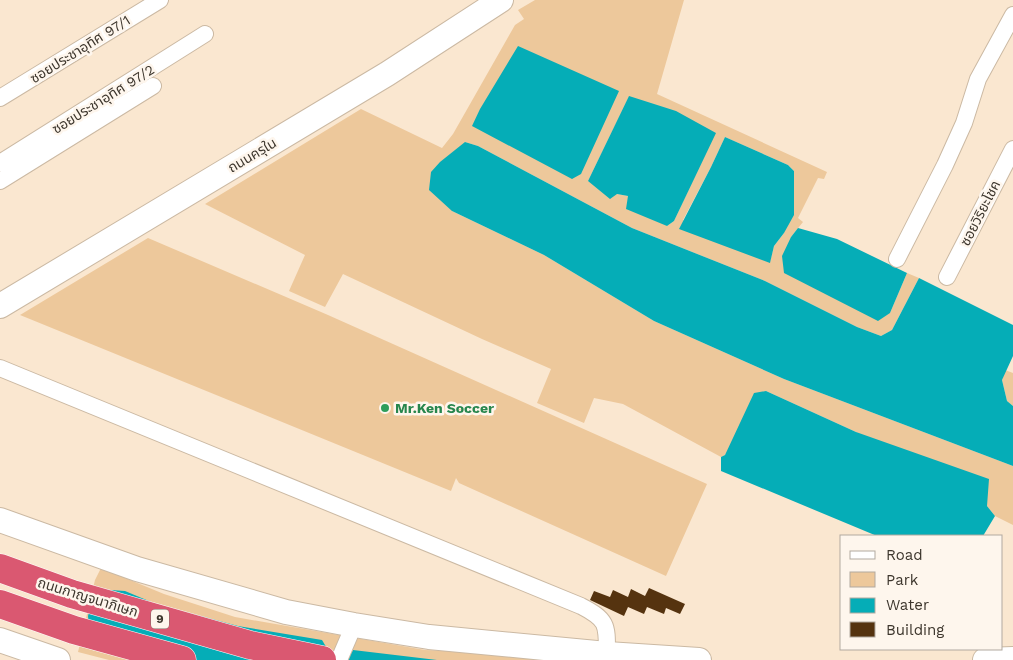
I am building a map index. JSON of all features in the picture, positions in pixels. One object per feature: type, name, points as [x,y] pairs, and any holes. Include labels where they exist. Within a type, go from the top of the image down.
[{"type":"highway","name":"ถนนกาญจนาภิเษก","points":[[0,568],[72,594],[241,642],[322,660]]},
{"type":"highway","points":[[0,604],[74,630],[182,660]]},
{"type":"main road","name":"ถนนครุใน","points":[[0,306],[379,79],[501,0]]},
{"type":"main road","points":[[0,520],[137,569],[286,612],[429,637],[607,654],[699,660]]},
{"type":"main road","points":[[0,640],[58,660]]},
{"type":"main road","points":[[985,660],[1013,659]]},
{"type":"street","name":"ซอยประชาอุทิศ 97/1","points":[[0,98],[160,0]]},
{"type":"street","points":[[897,260],[964,123],[978,79],[1013,15]]},
{"type":"street","name":"ซอยประชาอุทิศ 97/2","points":[[0,164],[205,34]]},
{"type":"street","points":[[0,182],[154,86]]},
{"type":"street","name":"ซอยวิริยะโชค","points":[[947,277],[1013,149]]},
{"type":"street","points":[[0,368],[581,606],[601,617],[607,632],[607,654]]},
{"type":"street","points":[[339,660],[354,625]]},
{"type":"green space","points":[[535,0],[684,0],[657,94],[827,172],[824,179],[818,178],[798,218],[803,222],[791,237],[890,313],[907,273],[919,278],[892,330],[881,336],[857,327],[765,281],[632,228],[478,146],[465,142],[452,211],[544,255],[654,321],[784,379],[1013,466],[1013,525],[995,516],[987,506],[856,432],[766,391],[725,455],[721,457],[623,404],[594,398],[584,423],[537,403],[551,369],[343,274],[325,307],[289,291],[305,255],[205,204],[361,109],[442,148],[453,134],[515,25],[524,19],[518,10]],"holes":[[[629,97],[715,133],[674,221],[667,226],[628,196],[617,194],[588,181]],[[725,137],[788,165],[794,171],[784,233],[774,246],[770,262],[683,220]]]},
{"type":"green space","points":[[148,238],[328,315],[707,484],[666,576],[459,483],[456,478],[451,491],[20,315]]},
{"type":"green space","points":[[1005,370],[1013,373],[1013,406],[1007,401],[1002,380]]},
{"type":"green space","points":[[101,568],[164,594],[235,617],[425,650],[502,653],[549,660],[109,660],[78,652],[95,580]]},
{"type":"water","points":[[518,46],[619,91],[581,174],[572,179],[472,126],[480,109]]},
{"type":"water","points":[[629,96],[676,111],[716,133],[674,221],[667,226],[626,209],[628,196],[617,194],[610,199],[588,181]]},
{"type":"water","points":[[725,137],[788,165],[794,171],[794,215],[774,246],[770,263],[679,229]]},
{"type":"water","points":[[465,142],[478,146],[632,228],[765,281],[857,327],[881,336],[892,330],[919,278],[1013,325],[1013,356],[1002,380],[1007,401],[1013,406],[1013,466],[784,379],[654,321],[544,255],[452,211],[429,190],[431,172],[440,162]]},
{"type":"water","points":[[798,228],[837,239],[907,273],[890,313],[878,321],[784,273],[782,256],[791,237]]},
{"type":"water","points":[[766,391],[856,432],[989,479],[987,506],[995,516],[984,535],[875,535],[721,471],[721,457],[725,455],[754,393]]},
{"type":"water","points":[[96,589],[125,591],[156,604],[238,626],[322,640],[328,650],[326,660],[143,660],[91,645],[88,616]]},
{"type":"water","points":[[353,650],[437,660],[347,660]]},
{"type":"building","points":[[649,588],[685,604],[680,614],[666,608],[664,614],[647,607],[644,614],[628,607],[624,616],[590,600],[594,591],[610,597],[613,590],[628,597],[631,589],[645,596]]},
{"type":"place","name":"Mr.Ken Soccer","points":[[385,408]]}]
